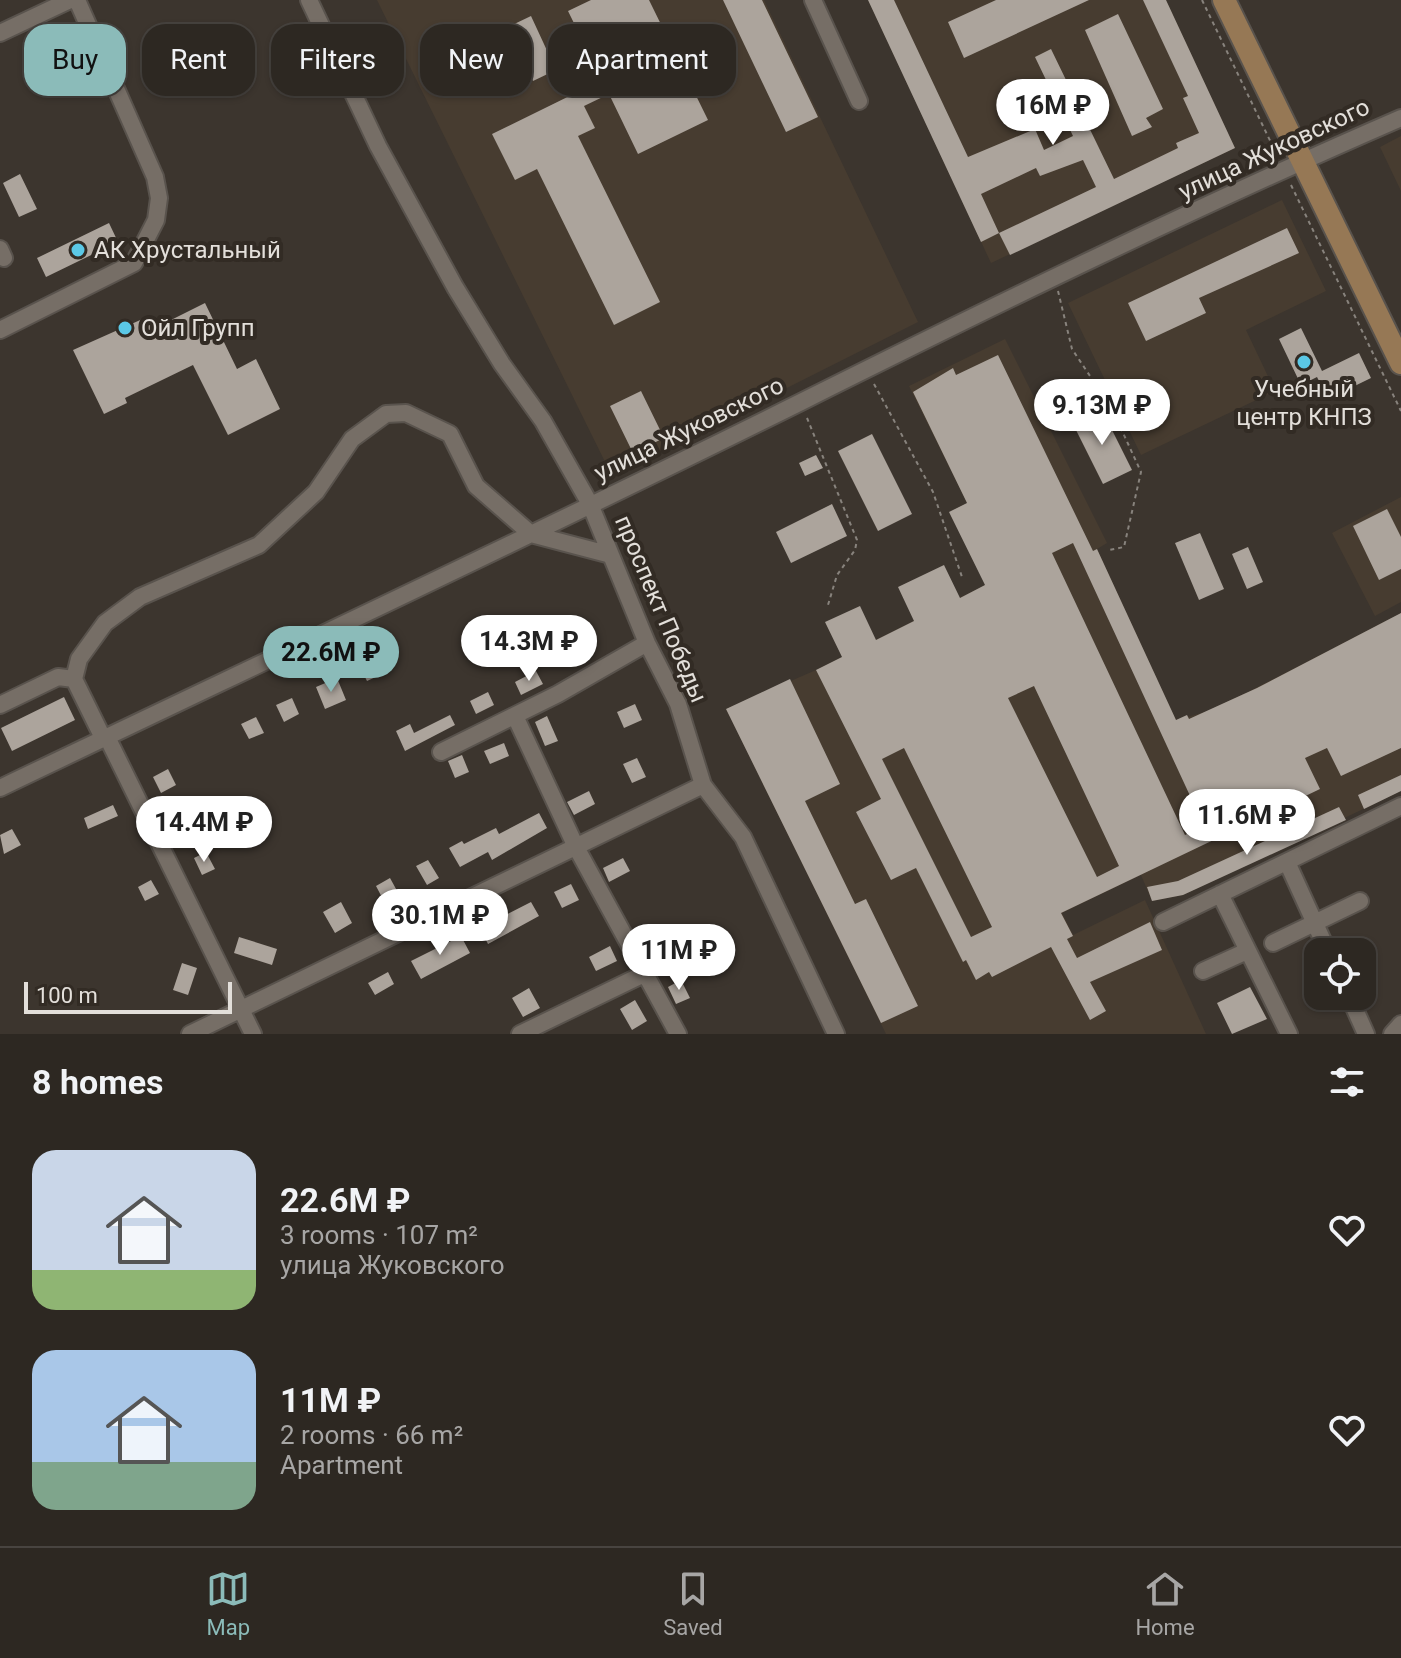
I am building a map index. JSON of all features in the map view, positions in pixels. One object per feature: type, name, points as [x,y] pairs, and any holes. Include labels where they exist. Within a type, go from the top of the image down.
[{"type":"main road","points":[[1224,0],[1293,165],[1401,363]]},
{"type":"street","points":[[0,33],[70,0]]},
{"type":"street","points":[[0,330],[134,263],[156,220],[159,198],[155,177],[77,0]]},
{"type":"street","name":"проспект Победы","points":[[309,0],[378,146],[455,287],[502,364],[543,421],[590,504],[647,643],[678,704],[703,785],[743,837],[836,1034]]},
{"type":"street","points":[[813,0],[859,101]]},
{"type":"street","name":"улица Жуковского","points":[[0,788],[531,534],[1055,278],[1293,165],[1401,118]]},
{"type":"street","points":[[253,1034],[74,679],[79,659],[105,623],[140,597],[259,545],[316,492],[352,439],[386,414],[406,413],[450,434],[476,486],[531,534],[611,555]]},
{"type":"street","points":[[441,752],[515,716],[647,643]]},
{"type":"street","points":[[0,705],[58,677],[74,679]]},
{"type":"street","points":[[515,716],[576,847],[678,1034]]},
{"type":"street","points":[[190,1034],[703,785]]},
{"type":"street","points":[[1163,922],[1401,806]]},
{"type":"street","points":[[1287,862],[1322,938]]},
{"type":"street","points":[[1220,894],[1289,1034]]},
{"type":"street","points":[[1273,943],[1360,901]]},
{"type":"street","points":[[1203,971],[1247,951]]},
{"type":"street","points":[[520,1034],[646,973]]},
{"type":"street","points":[[1355,1010],[1366,1034]]},
{"type":"street","points":[[1392,1034],[1401,1024]]},
{"type":"path","points":[[1202,0],[1293,165],[1401,411]]},
{"type":"path","points":[[1055,278],[1072,349],[1112,409],[1141,472],[1124,547],[1109,550]]},
{"type":"path","points":[[865,369],[933,492],[962,577]]},
{"type":"path","points":[[800,402],[857,540],[855,550],[837,575],[828,605]]},
{"type":"shaded area","points":[[377,0],[764,0],[918,322],[612,476],[424,96],[532,96],[532,24],[420,24],[420,87],[404,55],[404,24],[389,24]]},
{"type":"shaded area","points":[[868,0],[1166,0],[1235,148],[991,263]]},
{"type":"shaded area","points":[[1401,136],[1401,191],[1380,147]]},
{"type":"shaded area","points":[[1282,200],[1326,291],[1246,330],[1275,391],[1141,455],[1068,303]]},
{"type":"shaded area","points":[[1005,339],[1107,543],[1097,549],[1176,720],[1205,712],[1248,692],[1401,613],[1401,791],[1183,895],[1152,901],[1141,875],[1062,913],[1073,935],[1145,900],[1206,1034],[886,1034],[726,709],[816,670],[997,579],[967,503],[909,386]]},
{"type":"shaded area","points":[[1401,497],[1401,602],[1375,616],[1332,533]]},
{"type":"building","points":[[591,0],[649,0],[661,24],[574,24],[568,11]]},
{"type":"building","points":[[723,0],[762,0],[818,117],[786,132]]},
{"type":"building","points":[[868,0],[894,0],[968,157],[1035,129],[1044,150],[1073,136],[1035,57],[1051,49],[1114,179],[1178,148],[1176,143],[1199,133],[1183,98],[1188,96],[1143,0],[1166,0],[1235,148],[1010,255],[999,233],[981,242]],"holes":[[[1083,160],[1096,187],[999,233],[981,194],[1036,168],[1040,176]]]},
{"type":"building","points":[[996,0],[1089,0],[964,58],[948,22]]},
{"type":"building","points":[[1118,14],[1163,109],[1146,118],[1152,127],[1132,136],[1085,30]]},
{"type":"building","points":[[531,16],[548,53],[548,74],[533,81],[532,24],[514,24]]},
{"type":"building","points":[[569,96],[605,96],[584,106],[595,128],[578,136],[660,302],[614,325],[537,169],[515,180],[492,134]]},
{"type":"building","points":[[610,96],[696,96],[708,120],[638,154]]},
{"type":"building","points":[[20,174],[37,209],[19,217],[3,183]]},
{"type":"building","name":"АК Хрустальный","points":[[109,223],[118,242],[46,277],[37,258]]},
{"type":"building","points":[[1287,228],[1299,253],[1199,298],[1206,313],[1146,341],[1128,303]]},
{"type":"building","points":[[205,303],[237,369],[256,359],[280,409],[228,435],[193,365],[125,398],[127,403],[104,414],[73,350],[147,317],[153,329]]},
{"type":"building","name":"Учебный центр КНПЗ","points":[[1301,328],[1322,371],[1359,353],[1371,378],[1328,399],[1317,377],[1301,385],[1279,339]]},
{"type":"building","points":[[998,355],[1093,551],[1097,549],[1176,720],[1187,715],[1189,719],[1257,688],[1401,613],[1401,748],[1341,776],[1327,748],[1305,758],[1320,789],[1061,913],[1073,936],[1067,939],[1077,958],[1150,922],[1162,950],[1090,982],[1106,1011],[1090,1020],[1051,947],[992,977],[989,972],[976,980],[966,960],[963,962],[916,868],[891,880],[856,812],[881,799],[816,670],[842,657],[825,622],[860,606],[876,640],[914,621],[898,587],[944,565],[960,598],[985,585],[949,512],[967,503],[913,392],[953,368],[956,375]],"holes":[[[1073,543],[1204,826],[1185,835],[1052,553]],[[1034,686],[1119,866],[1097,877],[1008,698]],[[904,748],[992,927],[971,937],[882,759]]]},
{"type":"building","points":[[641,391],[664,438],[633,453],[610,406]]},
{"type":"building","points":[[1102,410],[1132,470],[1103,484],[1073,424]]},
{"type":"building","points":[[872,434],[912,514],[878,531],[838,451]]},
{"type":"building","points":[[816,455],[823,468],[805,476],[799,463]]},
{"type":"building","points":[[832,504],[847,536],[791,563],[776,532]]},
{"type":"building","points":[[1387,509],[1401,537],[1401,569],[1379,580],[1353,526]]},
{"type":"building","points":[[1200,533],[1224,589],[1199,600],[1175,543]]},
{"type":"building","points":[[1248,547],[1263,582],[1247,589],[1232,554]]},
{"type":"building","points":[[372,656],[382,674],[367,681],[358,663]]},
{"type":"building","points":[[536,671],[543,684],[521,695],[515,682]]},
{"type":"building","points":[[337,678],[346,700],[325,709],[316,687]]},
{"type":"building","points":[[790,679],[840,784],[805,801],[855,904],[866,899],[918,1006],[881,1023],[726,709]]},
{"type":"building","points":[[488,692],[494,705],[476,714],[470,701]]},
{"type":"building","points":[[64,697],[75,720],[12,751],[1,728]]},
{"type":"building","points":[[292,698],[299,714],[284,722],[276,705]]},
{"type":"building","points":[[635,704],[642,720],[624,728],[617,712]]},
{"type":"building","points":[[450,715],[455,725],[405,751],[396,731],[410,724],[414,733]]},
{"type":"building","points":[[547,716],[558,741],[545,746],[535,722]]},
{"type":"building","points":[[256,717],[264,733],[249,739],[241,724]]},
{"type":"building","points":[[504,743],[509,756],[490,764],[484,751]]},
{"type":"building","points":[[462,755],[469,772],[455,778],[448,761]]},
{"type":"building","points":[[637,758],[646,777],[632,783],[623,764]]},
{"type":"building","points":[[168,769],[176,785],[161,793],[153,777]]},
{"type":"building","points":[[1401,775],[1401,791],[1364,809],[1358,795]]},
{"type":"building","points":[[589,791],[595,804],[574,815],[567,802]]},
{"type":"building","points":[[113,805],[118,816],[88,829],[84,818]]},
{"type":"building","points":[[189,805],[196,821],[181,828],[174,812]]},
{"type":"building","points":[[1339,807],[1346,820],[1183,895],[1152,901],[1147,887],[1178,881]]},
{"type":"building","points":[[539,813],[547,828],[492,860],[488,852],[460,867],[449,848],[496,828],[499,834]]},
{"type":"building","points":[[12,829],[21,845],[4,854],[0,835]]},
{"type":"building","points":[[206,852],[215,869],[202,875],[194,858]]},
{"type":"building","points":[[623,858],[630,871],[609,882],[603,868]]},
{"type":"building","points":[[428,860],[439,878],[427,885],[416,866]]},
{"type":"building","points":[[390,878],[401,898],[386,905],[376,886]]},
{"type":"building","points":[[151,880],[159,894],[145,901],[138,887]]},
{"type":"building","points":[[571,884],[579,900],[562,908],[554,892]]},
{"type":"building","points":[[341,902],[352,923],[335,933],[323,912]]},
{"type":"building","points":[[531,902],[539,916],[488,944],[480,928]]},
{"type":"building","points":[[461,936],[470,953],[421,979],[411,961]]},
{"type":"building","points":[[239,937],[277,949],[272,965],[234,953]]},
{"type":"building","points":[[610,946],[617,961],[596,971],[589,957]]},
{"type":"building","points":[[182,963],[197,968],[188,995],[173,990]]},
{"type":"building","points":[[388,972],[394,984],[375,995],[368,983]]},
{"type":"building","points":[[681,980],[690,998],[676,1004],[668,987]]},
{"type":"building","points":[[1250,987],[1267,1019],[1232,1034],[1217,1003]]},
{"type":"building","points":[[529,988],[540,1008],[523,1017],[512,998]]},
{"type":"building","points":[[635,1000],[647,1021],[632,1030],[620,1009]]},
{"type":"place","name":"АК Хрустальный","points":[[78,250]]},
{"type":"place","name":"Ойл Групп","points":[[125,328]]},
{"type":"place","name":"Учебный центр КНПЗ","points":[[1304,362]]}]
